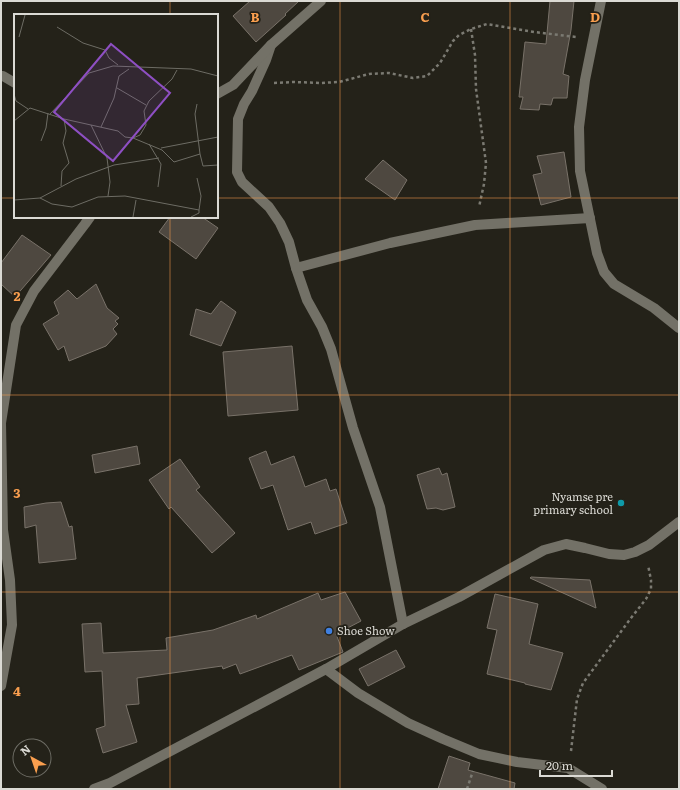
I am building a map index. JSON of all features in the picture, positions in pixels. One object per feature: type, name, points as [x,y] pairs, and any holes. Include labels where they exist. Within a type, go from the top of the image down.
[{"type":"street","points":[[218,93],[233,85],[271,45],[322,1]]},
{"type":"street","points":[[601,1],[585,80],[579,128],[580,171],[597,253],[604,272],[614,284],[654,308],[679,328]]},
{"type":"street","points":[[271,45],[266,60],[238,119],[237,172],[242,182],[269,207],[280,223],[289,242],[307,300],[322,327],[331,349],[353,428],[380,507],[403,624]]},
{"type":"street","points":[[1,76],[14,83]]},
{"type":"street","points":[[1,686],[12,624],[10,580],[2,530],[1,423],[16,325],[34,291],[89,218]]},
{"type":"street","points":[[296,268],[390,243],[475,225],[590,218]]},
{"type":"street","points":[[94,789],[110,783],[326,669],[403,624],[459,597],[544,550],[566,544],[609,554],[624,555],[635,552],[649,545],[679,522]]},
{"type":"street","points":[[326,669],[358,693],[408,723],[443,739],[479,754],[517,762],[568,768],[602,789]]},
{"type":"street","points":[[110,783],[120,789]]},
{"type":"path","points":[[255,84],[339,82],[369,74],[389,73],[412,78],[427,76],[440,63],[453,41],[471,29],[487,24],[534,32],[593,39]]},
{"type":"path","points":[[471,29],[475,55],[476,89],[486,163],[484,184],[475,225]]},
{"type":"path","points":[[568,768],[577,699],[583,683],[646,599],[651,589],[648,566],[635,552]]},
{"type":"building","points":[[250,1],[299,1],[256,42],[233,16]]},
{"type":"building","points":[[550,1],[574,1],[571,30],[563,74],[569,76],[567,98],[553,98],[551,105],[540,104],[539,110],[520,109],[523,97],[519,97],[525,42],[546,44]]},
{"type":"building","points":[[564,152],[571,197],[541,205],[533,175],[542,173],[537,156]]},
{"type":"building","points":[[383,160],[407,180],[395,200],[365,179]]},
{"type":"building","points":[[169,218],[203,218],[218,228],[196,259],[159,232]]},
{"type":"building","points":[[22,235],[51,255],[15,297],[1,284],[1,263]]},
{"type":"building","points":[[96,284],[107,308],[119,318],[115,321],[118,324],[113,329],[117,334],[106,346],[69,361],[64,346],[58,350],[43,324],[59,314],[54,302],[68,290],[77,299]]},
{"type":"building","points":[[221,301],[236,312],[221,346],[190,335],[196,309],[211,314]]},
{"type":"building","points":[[292,346],[298,410],[228,416],[223,352]]},
{"type":"building","points":[[137,446],[140,464],[95,473],[92,455]]},
{"type":"building","points":[[266,451],[271,465],[294,456],[305,487],[326,479],[330,491],[336,489],[347,523],[315,534],[311,522],[288,530],[273,485],[261,489],[249,458]]},
{"type":"building","points":[[180,459],[200,487],[196,490],[235,533],[212,553],[171,507],[169,509],[149,480]]},
{"type":"building","points":[[439,468],[442,475],[447,473],[455,507],[443,510],[436,508],[427,509],[417,475]]},
{"type":"building","points":[[61,502],[69,527],[72,526],[76,559],[39,563],[36,525],[25,528],[24,507]]},
{"type":"building","points":[[530,578],[590,580],[596,608]]},
{"type":"building","points":[[345,592],[361,621],[336,634],[343,652],[299,670],[292,655],[240,674],[236,664],[223,669],[222,666],[137,678],[139,704],[126,705],[137,742],[103,753],[96,729],[105,726],[102,671],[85,672],[82,624],[101,623],[103,653],[167,650],[166,638],[213,630],[256,615],[257,619],[318,593],[321,600]]},
{"type":"building","points":[[495,594],[538,604],[529,644],[563,653],[551,690],[487,674],[497,630],[487,628]]},
{"type":"building","points":[[396,650],[405,667],[368,686],[359,669]]},
{"type":"building","points":[[449,756],[470,763],[468,770],[515,783],[514,789],[438,789]]},
{"type":"place","name":"Nyamse pre primary school","points":[[621,503]]},
{"type":"place","name":"Shoe Show","points":[[329,631]]}]
